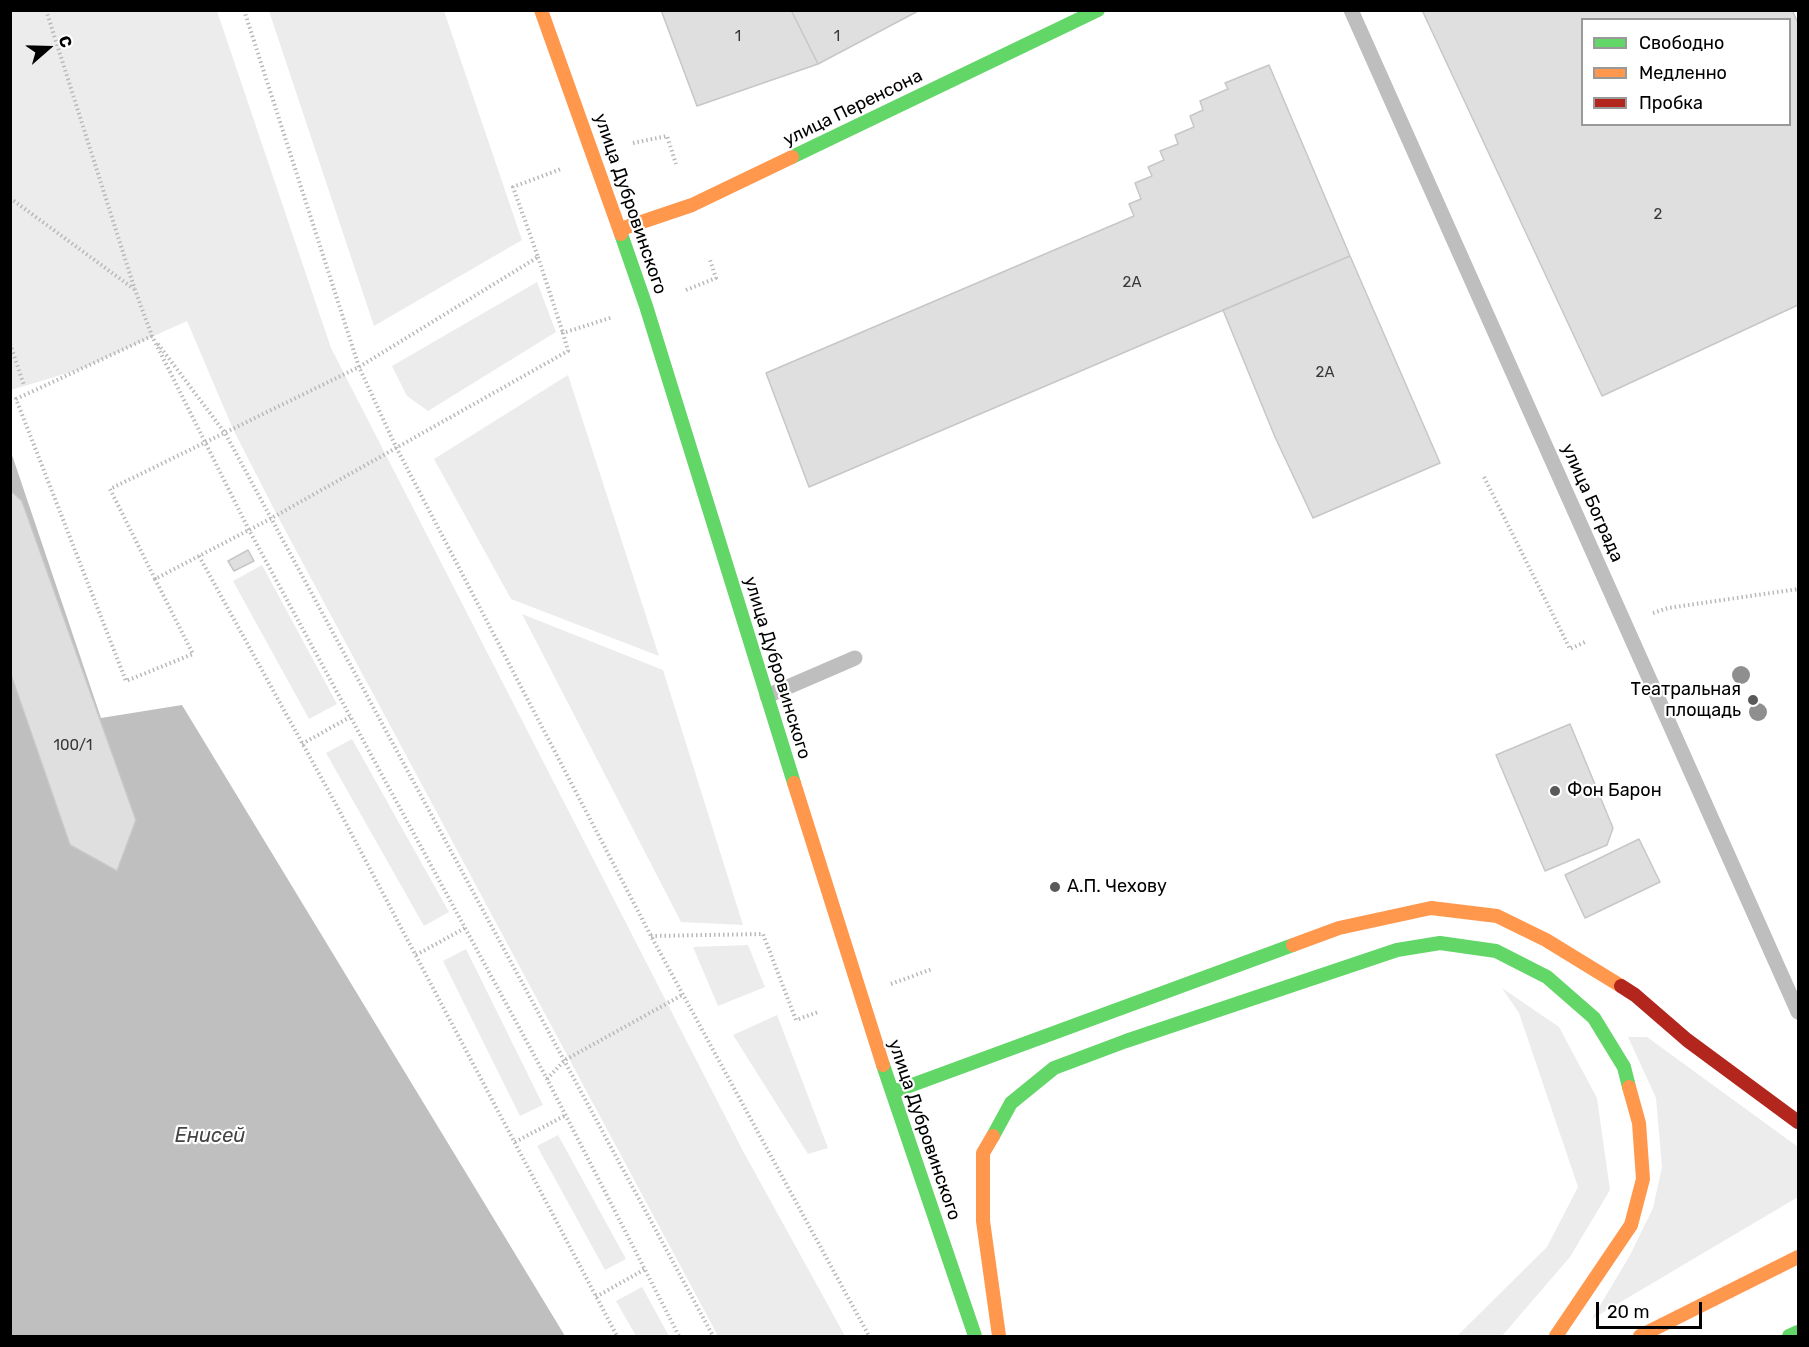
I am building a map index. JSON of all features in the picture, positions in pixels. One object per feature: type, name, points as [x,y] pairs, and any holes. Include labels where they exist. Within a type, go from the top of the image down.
[{"type":"main road","name":"улица Дубровинского","points":[[541,10],[621,229],[860,996],[975,1336]]},
{"type":"main road","name":"улица Перенсона","points":[[621,229],[692,205],[1098,10]]},
{"type":"main road","points":[[893,1092],[1339,928],[1431,908],[1497,916],[1546,940],[1635,995],[1687,1040],[1798,1122]]},
{"type":"main road","points":[[999,1336],[984,1221],[983,1153],[1011,1103],[1054,1068],[1126,1041],[1398,950],[1440,943],[1496,951],[1547,977],[1594,1018],[1624,1067],[1639,1123],[1643,1179],[1631,1225],[1556,1336]]},
{"type":"main road","points":[[1640,1336],[1798,1257]]},
{"type":"main road","points":[[1789,1336],[1798,1332]]},
{"type":"lane","name":"улица Бограда","points":[[1351,10],[1798,1012]]},
{"type":"lane","points":[[767,696],[855,658]]},
{"type":"path","points":[[46,10],[135,290],[152,336],[249,530],[547,1079],[679,1336]]},
{"type":"path","points":[[244,10],[359,367],[396,447],[651,936],[869,1336]]},
{"type":"path","points":[[633,143],[667,136],[676,164]]},
{"type":"path","points":[[155,579],[270,519],[568,351],[513,187],[561,169]]},
{"type":"path","points":[[10,198],[135,290]]},
{"type":"path","points":[[152,336],[16,399],[126,681],[194,654],[110,489],[359,367],[538,257]]},
{"type":"path","points":[[686,290],[716,278],[710,260]]},
{"type":"path","points":[[563,333],[617,316]]},
{"type":"path","points":[[152,336],[225,433],[713,1336]]},
{"type":"path","points":[[10,344],[24,386]]},
{"type":"path","points":[[1484,477],[1570,649],[1585,642]]},
{"type":"path","points":[[199,556],[416,955],[617,1336]]},
{"type":"path","points":[[1653,613],[1668,608],[1798,589]]},
{"type":"path","points":[[302,744],[351,717]]},
{"type":"path","points":[[416,955],[465,928]]},
{"type":"path","points":[[651,936],[763,934],[796,1020],[818,1012]]},
{"type":"path","points":[[889,985],[932,969]]},
{"type":"path","points":[[547,1079],[565,1060],[684,994]]},
{"type":"path","points":[[515,1142],[566,1115]]},
{"type":"path","points":[[596,1297],[645,1269]]},
{"type":"shaded area","points":[[11,10],[217,11],[331,348],[743,1151],[845,1336],[718,1336],[277,515],[233,429],[187,321],[81,369],[11,390]]},
{"type":"shaded area","points":[[269,11],[444,11],[522,240],[374,326]]},
{"type":"shaded area","points":[[537,282],[556,332],[428,411],[407,396],[392,366]]},
{"type":"shaded area","points":[[568,375],[659,656],[511,599],[434,459]]},
{"type":"shaded area","points":[[262,565],[337,704],[309,719],[233,581]]},
{"type":"shaded area","points":[[522,614],[663,670],[743,925],[681,922]]},
{"type":"shaded area","points":[[352,739],[449,912],[424,926],[326,753]]},
{"type":"shaded area","points":[[748,945],[765,987],[718,1006],[693,947]]},
{"type":"shaded area","points":[[466,949],[543,1105],[520,1116],[443,961]]},
{"type":"shaded area","points":[[1502,988],[1559,1027],[1597,1098],[1610,1190],[1570,1257],[1502,1336],[1457,1336],[1547,1247],[1578,1187],[1519,1013]]},
{"type":"shaded area","points":[[777,1015],[828,1148],[808,1154],[733,1035]]},
{"type":"shaded area","points":[[1628,1037],[1647,1037],[1798,1147],[1798,1197],[1592,1319],[1630,1255],[1653,1208],[1662,1167],[1656,1098]]},
{"type":"shaded area","points":[[558,1135],[626,1259],[605,1270],[537,1146]]},
{"type":"shaded area","points":[[642,1287],[669,1336],[636,1336],[616,1301]]},
{"type":"water","name":"Енисей","points":[[10,449],[101,718],[182,705],[565,1336],[11,1336]]},
{"type":"building","points":[[661,10],[791,10],[818,64],[697,106]]},
{"type":"building","points":[[791,10],[920,10],[818,64]]},
{"type":"building","points":[[1422,10],[1792,10],[1798,23],[1798,305],[1602,396]]},
{"type":"building","points":[[1269,65],[1350,256],[809,487],[766,373],[1134,216],[1129,204],[1141,199],[1135,183],[1152,176],[1148,167],[1164,160],[1160,151],[1178,144],[1175,135],[1194,127],[1190,116],[1203,110],[1200,101],[1228,89],[1225,83]]},
{"type":"building","points":[[1350,256],[1440,463],[1313,518],[1275,437],[1223,310]]},
{"type":"building","points":[[10,490],[22,501],[136,820],[117,871],[70,845],[10,672]]},
{"type":"building","points":[[248,550],[254,561],[234,571],[228,561]]},
{"type":"building","name":"Фон Барон","points":[[1570,724],[1613,828],[1607,845],[1545,871],[1496,755]]},
{"type":"building","points":[[1639,839],[1660,882],[1585,918],[1565,875]]},
{"type":"traffic: fast","points":[[792,157],[1098,10]]},
{"type":"traffic: fast","points":[[621,234],[646,306],[794,783]]},
{"type":"traffic: fast","points":[[993,1136],[1011,1103],[1054,1068],[1126,1041],[1397,950],[1440,943],[1496,951],[1547,977],[1594,1018],[1624,1067],[1629,1087]]},
{"type":"traffic: fast","points":[[893,1092],[1293,945]]},
{"type":"traffic: fast","points":[[883,1065],[975,1336]]},
{"type":"traffic: fast","points":[[1789,1336],[1798,1332]]},
{"type":"traffic: slow","points":[[541,10],[621,234]]},
{"type":"traffic: slow","points":[[621,229],[692,205],[792,157]]},
{"type":"traffic: slow","points":[[794,783],[883,1065]]},
{"type":"traffic: slow","points":[[1293,945],[1339,928],[1431,908],[1497,916],[1546,940],[1621,986]]},
{"type":"traffic: slow","points":[[1556,1336],[1631,1225],[1643,1179],[1639,1123],[1629,1087]]},
{"type":"traffic: slow","points":[[993,1136],[983,1153],[983,1221],[999,1336]]},
{"type":"traffic: slow","points":[[1640,1336],[1798,1257]]},
{"type":"traffic: jam","points":[[1621,986],[1635,995],[1687,1040],[1798,1122]]},
{"type":"place","name":"Театральная площадь","points":[[1753,700]]},
{"type":"place","name":"Фон Барон","points":[[1555,791]]},
{"type":"place","name":"А.П. Чехову","points":[[1055,887]]}]
